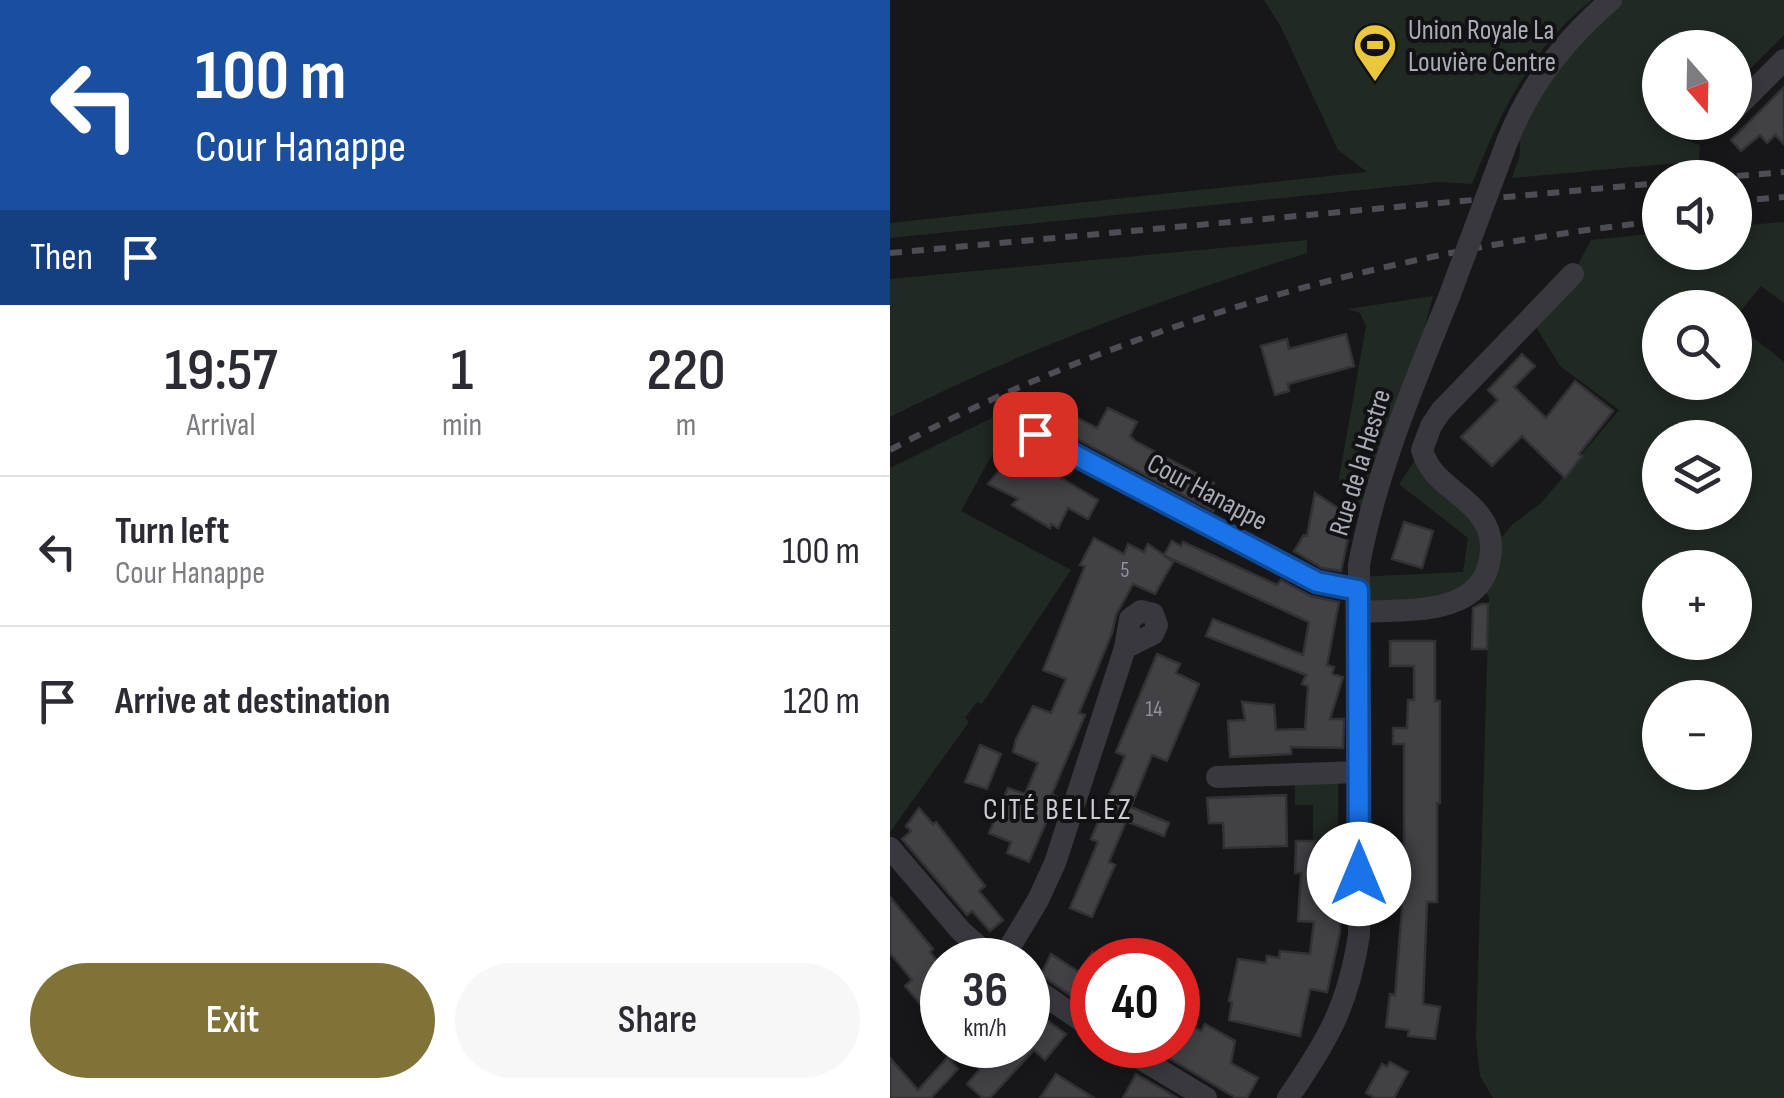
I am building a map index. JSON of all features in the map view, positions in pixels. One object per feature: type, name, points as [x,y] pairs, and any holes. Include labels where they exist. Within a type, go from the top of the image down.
[{"type":"street","name":"Rue de la Hestre","points":[[1288,1098],[1331,1032],[1343,1006],[1359,935],[1358,601],[1366,528],[1401,418],[1519,110],[1560,49],[1610,0]]},
{"type":"street","points":[[1752,92],[1784,60]]},
{"type":"street","name":"Cour Hanappe","points":[[1035,434],[1358,601],[1451,604],[1481,582],[1492,549],[1478,512],[1431,473],[1422,450],[1430,426],[1573,274]]},
{"type":"street","points":[[1015,938],[1055,863],[1125,648]]},
{"type":"street","points":[[1217,776],[1358,772]]},
{"type":"street","points":[[890,848],[969,938]]},
{"type":"street","points":[[1156,1068],[1206,1098]]},
{"type":"shaded area","points":[[1264,0],[1592,0],[1551,39],[1519,84],[1472,184],[1439,182],[890,238],[890,223],[1367,172],[1338,150],[1281,27]]},
{"type":"shaded area","points":[[1611,0],[1784,0],[1784,35],[1752,67],[1752,30],[1642,30],[1642,140],[1684,140],[1700,145],[1699,160],[1642,160],[1642,166],[1512,178],[1520,155],[1519,111]]},
{"type":"shaded area","points":[[1784,222],[1784,303],[1761,286],[1752,297],[1752,290],[1642,290],[1642,400],[1752,400],[1752,337],[1784,362],[1784,1098],[1493,1098],[1480,1076],[1476,1039],[1489,598],[1481,583],[1472,592],[1358,612],[1357,577],[1463,572],[1468,538],[1399,484],[1422,450],[1492,548],[1513,524],[1541,503],[1619,410],[1560,366],[1531,319],[1573,274],[1591,240],[1642,235],[1642,270],[1752,270],[1752,225]]},
{"type":"shaded area","points":[[1307,240],[1307,253],[1096,326],[890,417],[890,279]]},
{"type":"shaded area","points":[[1433,296],[1401,418],[1369,518],[1338,484],[1366,326],[1360,313],[1348,309]]},
{"type":"shaded area","points":[[1020,404],[961,511],[1071,570],[982,704],[977,702],[965,718],[969,722],[890,832],[890,468]]},
{"type":"shaded area","points":[[1338,782],[1338,844],[1313,843],[1313,805],[1295,805],[1295,784]]},
{"type":"building","points":[[1784,87],[1784,144],[1775,135],[1767,143],[1760,135],[1741,151],[1731,140],[1752,140],[1752,119]]},
{"type":"building","points":[[1346,334],[1354,366],[1288,384],[1289,391],[1275,395],[1261,346],[1287,339],[1289,349]]},
{"type":"building","points":[[1522,354],[1535,366],[1514,387],[1546,418],[1575,381],[1613,411],[1565,478],[1522,436],[1492,466],[1461,437],[1498,400],[1488,390]]},
{"type":"building","points":[[1059,408],[1097,428],[1108,408],[1137,422],[1130,436],[1135,441],[1214,483],[1209,493],[1220,500],[1213,511],[1049,424]]},
{"type":"building","points":[[1022,442],[1067,468],[1061,478],[1098,500],[1088,519],[1068,508],[1058,528],[1051,524],[1050,528],[1012,505],[1018,499],[988,484]]},
{"type":"building","points":[[1315,493],[1344,512],[1342,522],[1351,524],[1341,571],[1322,568],[1294,551],[1307,536]]},
{"type":"building","points":[[1404,522],[1433,531],[1422,568],[1392,559]]},
{"type":"building","points":[[1094,538],[1124,554],[1128,544],[1144,552],[1148,544],[1164,555],[1172,541],[1181,546],[1183,542],[1277,585],[1281,580],[1311,596],[1339,602],[1327,665],[1334,667],[1332,674],[1343,677],[1330,719],[1344,719],[1343,748],[1291,747],[1291,754],[1230,757],[1228,721],[1245,720],[1242,702],[1274,705],[1276,730],[1305,729],[1308,686],[1302,684],[1306,675],[1206,636],[1213,619],[1303,655],[1309,622],[1165,556],[1173,562],[1155,594],[1133,584],[1116,615],[1079,713],[1085,715],[1052,794],[1057,797],[1029,862],[1007,853],[1011,842],[989,833],[1008,788],[1025,794],[1038,763],[1013,752],[1016,739],[1033,706],[1051,713],[1066,679],[1043,670],[1085,566],[1080,565]]},
{"type":"building","points":[[1488,604],[1487,649],[1472,649],[1473,608]]},
{"type":"building","points":[[1390,641],[1435,641],[1435,701],[1440,701],[1437,902],[1427,902],[1423,1004],[1440,1007],[1435,1039],[1408,1036],[1409,1030],[1386,1027],[1390,994],[1395,995],[1402,909],[1400,844],[1404,844],[1404,744],[1393,744],[1393,728],[1407,728],[1408,700],[1414,700],[1414,666],[1390,666]]},
{"type":"building","points":[[1157,654],[1180,664],[1176,673],[1199,684],[1167,761],[1152,755],[1131,807],[1169,823],[1164,836],[1126,821],[1109,862],[1115,865],[1092,917],[1070,908],[1098,842],[1091,839],[1125,756],[1116,752]]},
{"type":"building","points":[[980,745],[1001,754],[987,789],[965,782]]},
{"type":"building","points":[[1286,795],[1287,846],[1224,848],[1223,823],[1209,823],[1207,798]]},
{"type":"building","points":[[919,808],[933,824],[936,822],[985,886],[979,891],[1003,920],[990,931],[972,911],[967,915],[902,839],[911,831],[906,826]]},
{"type":"building","points":[[1296,841],[1315,841],[1314,851],[1342,851],[1340,932],[1327,992],[1310,989],[1300,1036],[1229,1020],[1238,959],[1266,963],[1267,956],[1279,958],[1280,951],[1310,954],[1314,922],[1298,921],[1301,873],[1295,873]]},
{"type":"building","points":[[890,897],[924,938],[920,938],[920,1004],[905,986],[912,980],[890,953]]},
{"type":"building","points":[[1051,954],[1070,966],[1070,995],[1050,981]]},
{"type":"building","points":[[1050,1023],[1066,1034],[1050,1054]]},
{"type":"building","points":[[1205,1024],[1235,1041],[1231,1063],[1258,1078],[1247,1098],[1236,1098],[1186,1068],[1200,1068],[1201,1031]]},
{"type":"building","points":[[890,1058],[918,1090],[938,1068],[958,1069],[931,1098],[890,1098]]},
{"type":"building","points":[[1390,1062],[1408,1072],[1394,1098],[1375,1098],[1366,1093],[1382,1064],[1387,1067]]},
{"type":"building","points":[[981,1068],[1018,1068],[990,1098],[983,1098],[967,1084]]},
{"type":"building","points":[[1056,1074],[1094,1098],[1040,1098]]},
{"type":"building","points":[[1136,1074],[1164,1090],[1177,1098],[1123,1098]]},
{"type":"railway","points":[[1752,175],[1784,172]]},
{"type":"railway","points":[[890,253],[1642,185]]},
{"type":"railway","points":[[1752,200],[1784,197]]},
{"type":"railway","points":[[890,450],[1073,365],[1167,329],[1264,299],[1460,251],[1642,223]]},
{"type":"place","name":"Union Royale La Louvière Centre","points":[[1375,83]]},
{"type":"district","name":"CITÉ BELLEZ","points":[[1058,809]]},
{"type":"route","points":[[1035,434],[1317,582],[1358,590],[1359,874]]}]
